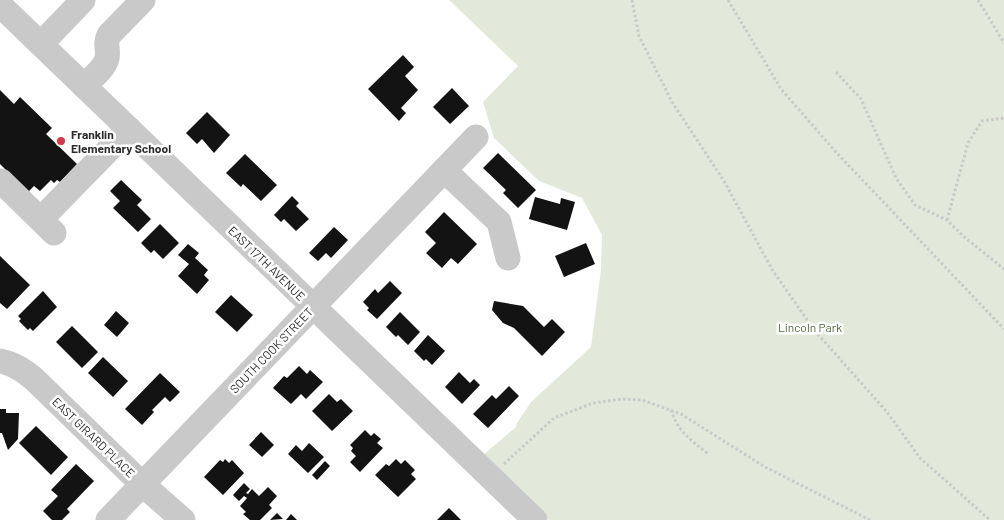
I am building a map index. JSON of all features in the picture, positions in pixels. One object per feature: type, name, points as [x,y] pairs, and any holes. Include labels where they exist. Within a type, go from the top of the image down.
[{"type":"street","points":[[41,44],[83,0]]},
{"type":"street","points":[[84,86],[101,68],[107,58],[106,42],[109,35],[143,0]]},
{"type":"street","name":"EAST 17TH AVENUE","points":[[0,5],[535,520]]},
{"type":"street","points":[[1,181],[47,226],[129,129]]},
{"type":"street","name":"SOUTH COOK STREET","points":[[108,520],[476,137]]},
{"type":"street","points":[[444,170],[499,222],[508,258]]},
{"type":"street","points":[[0,342],[6,362]]},
{"type":"street","name":"EAST GIRARD PLACE","points":[[6,362],[22,369],[34,379],[142,484],[183,520]]},
{"type":"path","points":[[632,0],[639,36],[672,102],[724,181],[773,271],[815,331],[886,412],[920,458],[990,520]]},
{"type":"path","points":[[728,0],[780,89],[834,150],[1004,329]]},
{"type":"path","points":[[978,0],[1004,43]]},
{"type":"path","points":[[836,72],[861,100],[896,178],[915,205],[947,220],[963,236],[1004,269]]},
{"type":"path","points":[[947,220],[968,143],[982,122],[1004,118]]},
{"type":"path","points":[[490,477],[554,418],[593,403],[622,398],[642,400],[681,414],[765,467],[870,520]]},
{"type":"path","points":[[670,410],[675,424],[687,438],[708,454]]},
{"type":"green space","name":"Lincoln Park","points":[[449,0],[1004,0],[1004,520],[549,520],[482,456],[516,427],[531,402],[591,347],[601,270],[602,235],[582,198],[539,181],[494,138],[483,102],[518,66]]},
{"type":"building","points":[[403,55],[414,67],[405,76],[418,90],[401,108],[406,113],[399,121],[368,89]]},
{"type":"building","points":[[452,88],[469,106],[450,124],[433,107]]},
{"type":"building","points":[[0,90],[14,104],[20,97],[52,128],[46,134],[77,164],[60,182],[57,180],[54,183],[51,180],[40,191],[34,186],[28,192],[0,164]]},
{"type":"building","points":[[207,112],[230,135],[214,153],[202,139],[197,144],[186,133]]},
{"type":"building","points":[[498,153],[536,190],[518,208],[503,193],[506,190],[483,168]]},
{"type":"building","points":[[245,154],[277,185],[261,201],[243,184],[241,187],[226,173]]},
{"type":"building","points":[[121,180],[142,200],[137,205],[151,219],[138,232],[113,208],[120,201],[110,191]]},
{"type":"building","points":[[292,196],[299,203],[296,206],[309,219],[296,231],[284,219],[281,222],[274,215]]},
{"type":"building","points":[[535,197],[560,204],[561,198],[575,202],[567,230],[529,219]]},
{"type":"building","points":[[444,212],[477,244],[458,264],[451,258],[442,268],[426,253],[436,243],[425,232]]},
{"type":"building","points":[[160,224],[179,243],[163,259],[154,250],[151,253],[141,243]]},
{"type":"building","points":[[334,227],[348,240],[331,258],[326,253],[318,261],[309,253]]},
{"type":"building","points":[[586,243],[595,264],[564,277],[555,256]]},
{"type":"building","points":[[188,244],[199,253],[195,258],[208,270],[204,275],[209,280],[197,294],[178,276],[189,264],[178,255]]},
{"type":"building","points":[[0,256],[30,285],[7,309],[0,303]]},
{"type":"building","points":[[390,281],[402,293],[377,319],[367,310],[369,308],[363,302],[375,289],[378,293]]},
{"type":"building","points":[[43,291],[57,307],[33,331],[30,328],[28,330],[19,321],[21,319],[18,316]]},
{"type":"building","points":[[231,295],[253,315],[237,332],[215,312]]},
{"type":"building","points":[[494,301],[523,306],[544,327],[552,319],[565,332],[542,356],[514,328],[503,323],[492,310]]},
{"type":"building","points":[[116,311],[129,323],[117,337],[104,325]]},
{"type":"building","points":[[400,312],[420,332],[408,345],[386,327]]},
{"type":"building","points":[[72,326],[98,352],[82,368],[56,342]]},
{"type":"building","points":[[428,335],[445,351],[432,365],[426,359],[424,361],[414,351]]},
{"type":"building","points":[[103,357],[128,381],[113,397],[88,373]]},
{"type":"building","points":[[299,366],[307,374],[310,370],[323,382],[306,399],[301,394],[291,404],[273,388],[284,376],[287,378]]},
{"type":"building","points":[[459,372],[470,383],[474,379],[480,385],[462,404],[445,387]]},
{"type":"building","points":[[160,373],[180,392],[170,402],[165,397],[152,410],[154,412],[142,425],[125,409]]},
{"type":"building","points":[[509,386],[519,396],[488,428],[473,414],[492,395],[496,399]]},
{"type":"building","points":[[329,394],[337,402],[341,399],[353,411],[332,431],[312,411]]},
{"type":"building","points":[[0,409],[6,409],[6,413],[19,413],[18,439],[8,450],[2,433],[0,433]]},
{"type":"building","points":[[36,426],[68,457],[51,475],[19,443]]},
{"type":"building","points":[[365,430],[371,436],[374,433],[381,439],[377,443],[383,448],[360,472],[350,462],[356,456],[351,451],[353,448],[350,445]]},
{"type":"building","points":[[261,432],[274,445],[262,457],[249,445]]},
{"type":"building","points":[[309,443],[324,457],[308,473],[288,454],[296,445],[302,451]]},
{"type":"building","points":[[225,459],[229,463],[232,460],[244,473],[223,495],[204,477],[220,460],[223,462]]},
{"type":"building","points":[[396,459],[401,464],[405,460],[415,470],[411,474],[416,479],[398,497],[375,475],[386,464],[389,466]]},
{"type":"building","points":[[325,461],[330,466],[317,480],[312,475]]},
{"type":"building","points":[[76,464],[94,481],[67,509],[70,512],[62,520],[52,520],[43,511],[58,496],[51,490]]},
{"type":"building","points":[[244,483],[250,489],[246,493],[248,494],[252,489],[259,496],[268,487],[277,496],[269,505],[272,508],[260,520],[250,520],[243,514],[246,512],[240,506],[247,498],[244,496],[239,501],[233,495]]},
{"type":"building","points":[[449,508],[461,520],[437,520]]},
{"type":"building","points":[[277,513],[283,519],[270,520]]},
{"type":"building","points":[[291,514],[297,520],[286,520]]},
{"type":"place","name":"Franklin Elementary School","points":[[61,141]]}]
